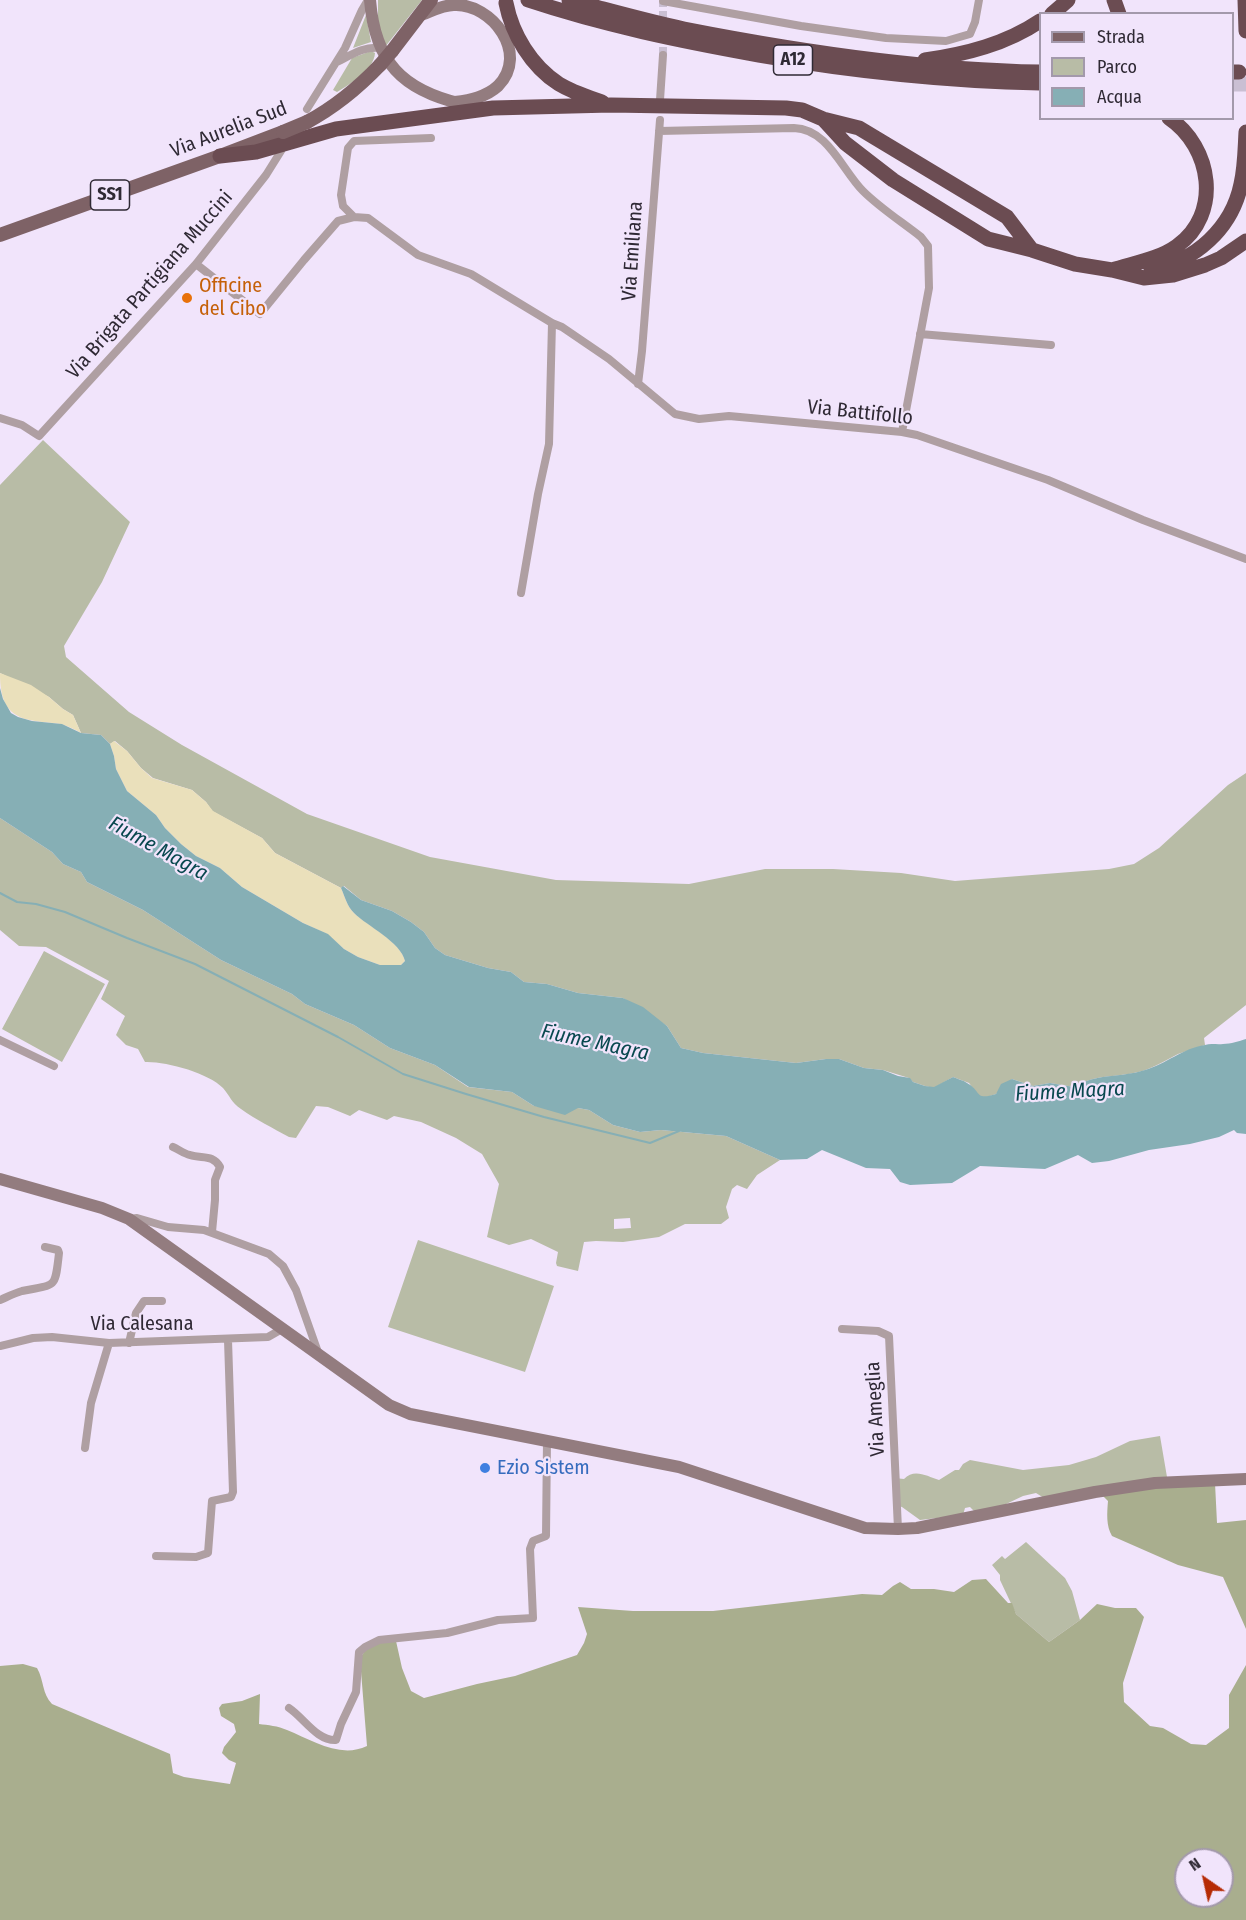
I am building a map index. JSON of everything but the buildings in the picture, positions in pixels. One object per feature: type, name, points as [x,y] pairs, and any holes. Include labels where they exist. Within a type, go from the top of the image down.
[{"type":"highway","name":"A12","points":[[528,0],[551,8],[682,41],[796,61],[928,78],[1039,83]]},
{"type":"highway","name":"A12","points":[[570,0],[682,29],[797,49],[900,64],[1039,72]]},
{"type":"highway","points":[[1054,12],[1068,0]]},
{"type":"highway","points":[[1245,0],[1246,31]]},
{"type":"highway","points":[[506,3],[516,34],[526,51],[542,69],[558,84],[611,105]]},
{"type":"highway","points":[[900,64],[953,56],[996,45],[1039,22]]},
{"type":"highway","points":[[220,156],[256,152],[336,129],[493,108],[611,105],[774,107],[802,110],[823,119],[859,128],[1007,217],[1032,249]]},
{"type":"highway","points":[[823,119],[845,143],[893,180],[988,239],[1032,249],[1075,264],[1144,278],[1173,275],[1221,258],[1246,240]]},
{"type":"highway","points":[[1112,270],[1166,253],[1180,244],[1198,221],[1204,208],[1207,178],[1203,162],[1197,147],[1171,120]]},
{"type":"highway","points":[[1112,270],[1143,271],[1173,264],[1210,240],[1228,217],[1241,186],[1246,132]]},
{"type":"main road","points":[[369,0],[372,20],[393,68],[403,78],[433,96],[493,108]]},
{"type":"main road","name":"Via Aurelia Sud","points":[[0,235],[220,156],[283,132],[324,112],[365,81],[386,49],[431,0]]},
{"type":"main road","points":[[418,16],[445,5],[465,5],[487,15],[498,25],[504,36],[509,51],[509,64],[498,86],[483,95],[455,102]]},
{"type":"main road","points":[[0,1179],[102,1208],[129,1219],[389,1405],[410,1414],[466,1427],[547,1440],[679,1467],[865,1528],[898,1529],[945,1523],[1155,1482],[1246,1479]]},
{"type":"street","points":[[307,109],[345,48],[369,0]]},
{"type":"street","points":[[663,1],[886,38],[945,41],[970,34],[979,0]]},
{"type":"street","points":[[336,62],[372,47],[386,49]]},
{"type":"street","points":[[660,100],[663,55]]},
{"type":"street","name":"Via Emiliana","points":[[638,384],[660,120]]},
{"type":"street","points":[[659,131],[799,128],[808,130],[819,137],[863,190],[921,237],[928,246],[929,288],[902,432]]},
{"type":"street","points":[[354,217],[343,206],[341,195],[348,148],[354,141],[431,138]]},
{"type":"street","name":"Via Brigata Partigiana Muccini","points":[[0,418],[22,425],[39,436],[196,264],[266,175],[281,151]]},
{"type":"street","points":[[196,264],[260,314],[338,221],[354,217]]},
{"type":"street","name":"Via Battifollo","points":[[354,217],[368,218],[418,255],[471,274],[562,327],[609,359],[675,414],[699,419],[729,416],[916,435],[1048,480],[1143,520],[1246,559]]},
{"type":"street","points":[[521,593],[549,444],[552,323]]},
{"type":"street","points":[[920,334],[1051,345]]},
{"type":"street","points":[[0,1040],[54,1066]]},
{"type":"street","points":[[173,1147],[191,1156],[211,1157],[220,1167],[214,1180],[212,1232]]},
{"type":"street","points":[[129,1219],[137,1218],[168,1227],[204,1230],[269,1254],[283,1266],[296,1290],[320,1356]]},
{"type":"street","points":[[0,1300],[21,1291],[45,1288],[51,1284],[57,1274],[59,1253],[58,1250],[45,1247]]},
{"type":"street","points":[[129,1343],[136,1313],[144,1301],[162,1301]]},
{"type":"street","name":"Via Calesana","points":[[0,1346],[52,1336],[109,1343],[228,1340],[268,1337],[282,1329]]},
{"type":"street","name":"Via Ameglia","points":[[842,1329],[878,1331],[889,1336],[898,1529]]},
{"type":"street","points":[[156,1556],[196,1557],[208,1553],[212,1501],[227,1499],[233,1492],[228,1340]]},
{"type":"street","points":[[85,1448],[91,1403],[109,1343]]},
{"type":"street","points":[[289,1708],[319,1736],[328,1740],[336,1740],[340,1724],[356,1692],[359,1652],[365,1647],[379,1641],[447,1633],[498,1620],[533,1618],[530,1549],[533,1541],[546,1536],[547,1440]]},
{"type":"green space","points":[[378,0],[422,0],[385,47],[378,23]]},
{"type":"green space","points":[[366,15],[371,42],[353,48]]},
{"type":"green space","points":[[371,51],[375,53],[374,59],[366,71],[337,92],[333,90],[352,58]]},
{"type":"green space","points":[[43,440],[130,522],[102,582],[64,646],[66,657],[129,712],[182,745],[307,814],[430,857],[556,880],[689,884],[765,869],[833,869],[901,873],[955,881],[1109,869],[1134,864],[1159,848],[1228,785],[1246,773],[1246,1005],[1204,1038],[1205,1045],[1178,1054],[1148,1069],[1092,1079],[1074,1087],[1050,1083],[1033,1086],[1012,1079],[996,1094],[984,1098],[979,1096],[969,1083],[953,1077],[934,1088],[883,1070],[864,1068],[839,1059],[796,1063],[703,1053],[681,1048],[667,1026],[623,998],[578,993],[547,984],[524,982],[511,972],[488,968],[445,955],[435,948],[424,932],[411,922],[392,911],[361,900],[344,886],[341,888],[275,853],[262,838],[212,811],[206,802],[192,790],[153,778],[115,741],[110,744],[101,735],[81,733],[73,715],[49,697],[0,673],[0,485]]},
{"type":"green space","points":[[0,818],[52,852],[63,864],[81,872],[87,882],[143,910],[221,960],[292,994],[305,1004],[354,1025],[390,1048],[435,1065],[468,1087],[512,1092],[534,1106],[589,1110],[613,1125],[640,1132],[661,1130],[726,1136],[780,1160],[757,1175],[747,1189],[737,1185],[732,1189],[726,1207],[729,1218],[721,1224],[685,1224],[659,1237],[623,1242],[584,1242],[578,1271],[557,1266],[558,1252],[531,1239],[509,1245],[487,1237],[499,1184],[482,1154],[456,1138],[421,1122],[394,1116],[387,1120],[359,1110],[350,1116],[328,1107],[316,1106],[296,1138],[289,1137],[241,1109],[223,1088],[208,1077],[175,1066],[145,1062],[138,1049],[126,1045],[116,1035],[125,1016],[101,999],[109,981],[46,947],[19,946],[0,930]],"holes":[[[630,1218],[631,1228],[614,1229],[614,1219]]]},
{"type":"green space","points":[[44,951],[105,984],[62,1062],[2,1029]]},
{"type":"green space","points":[[418,1240],[554,1286],[525,1372],[388,1327]]},
{"type":"green space","points":[[1160,1436],[1167,1477],[1044,1498],[1036,1493],[1004,1505],[975,1512],[970,1507],[965,1508],[963,1515],[920,1520],[902,1507],[895,1505],[894,1478],[904,1479],[916,1473],[939,1480],[959,1470],[970,1460],[1023,1470],[1069,1465],[1096,1457],[1130,1441]]},
{"type":"green space","points":[[1026,1542],[1065,1578],[1072,1591],[1080,1620],[1049,1642],[1016,1614],[1000,1580],[1000,1575],[992,1565],[1002,1556],[1005,1559]]},
{"type":"shaded area","points":[[1215,1483],[1217,1523],[1246,1520],[1246,1629],[1223,1577],[1178,1565],[1112,1536],[1109,1528],[1108,1501],[1103,1496],[1169,1486]]},
{"type":"shaded area","points":[[986,1579],[1008,1603],[1012,1603],[1016,1614],[1049,1642],[1080,1620],[1097,1604],[1115,1608],[1136,1608],[1144,1617],[1123,1683],[1124,1702],[1150,1726],[1163,1728],[1191,1744],[1206,1745],[1229,1728],[1229,1695],[1246,1665],[1246,1920],[0,1920],[0,1666],[23,1664],[37,1668],[46,1696],[52,1704],[170,1754],[173,1773],[184,1777],[230,1784],[236,1763],[222,1753],[236,1732],[234,1724],[221,1716],[219,1708],[222,1704],[242,1701],[260,1694],[259,1724],[284,1729],[326,1747],[347,1750],[367,1746],[360,1659],[367,1648],[375,1643],[396,1641],[402,1668],[411,1691],[424,1698],[515,1676],[577,1655],[587,1634],[578,1607],[633,1611],[713,1611],[862,1594],[882,1595],[900,1582],[911,1589],[954,1592],[972,1580]]},
{"type":"sand","points":[[0,673],[31,685],[49,697],[73,715],[81,733],[61,724],[38,722],[17,716],[3,699]]},
{"type":"sand","points":[[114,741],[127,751],[152,778],[192,790],[213,811],[262,838],[275,853],[341,888],[352,910],[391,941],[405,961],[401,965],[380,965],[358,957],[344,949],[327,934],[303,923],[242,887],[220,868],[196,856],[165,828],[156,815],[127,791],[116,769],[110,744]]},
{"type":"water","name":"Fiume Magra","points":[[0,688],[11,713],[18,717],[62,724],[81,733],[101,735],[110,744],[116,769],[127,791],[156,815],[181,844],[196,856],[220,868],[242,887],[303,923],[328,934],[344,949],[358,957],[380,965],[401,965],[405,961],[391,941],[352,910],[341,888],[343,886],[361,900],[392,911],[411,922],[424,932],[435,948],[445,955],[488,968],[511,972],[524,982],[547,984],[578,993],[623,998],[643,1007],[667,1026],[681,1048],[703,1053],[796,1063],[839,1059],[864,1068],[883,1070],[910,1078],[913,1082],[925,1086],[934,1087],[953,1077],[972,1086],[981,1096],[989,1096],[996,1094],[1001,1084],[1012,1079],[1033,1086],[1050,1083],[1074,1087],[1091,1080],[1145,1070],[1197,1047],[1229,1044],[1246,1039],[1246,1134],[1237,1133],[1234,1130],[1219,1137],[1149,1150],[1109,1161],[1092,1163],[1078,1155],[1045,1169],[980,1166],[952,1183],[910,1185],[900,1182],[890,1169],[866,1168],[822,1150],[807,1159],[780,1160],[726,1136],[661,1130],[640,1132],[613,1125],[589,1110],[578,1108],[565,1115],[534,1106],[512,1092],[469,1087],[435,1065],[390,1048],[354,1025],[305,1004],[292,994],[221,960],[143,910],[87,882],[81,872],[63,864],[52,852],[0,818]]},
{"type":"waterway","points":[[0,893],[17,902],[36,904],[65,912],[195,964],[338,1037],[403,1074],[544,1117],[650,1143],[679,1131]]},
{"type":"tunnel","points":[[663,3],[663,55]]},
{"type":"tunnel","points":[[1234,84],[1246,84]]},
{"type":"place","name":"Officine del Cibo","points":[[187,298]]},
{"type":"place","name":"Ezio Sistem","points":[[485,1468]]}]
